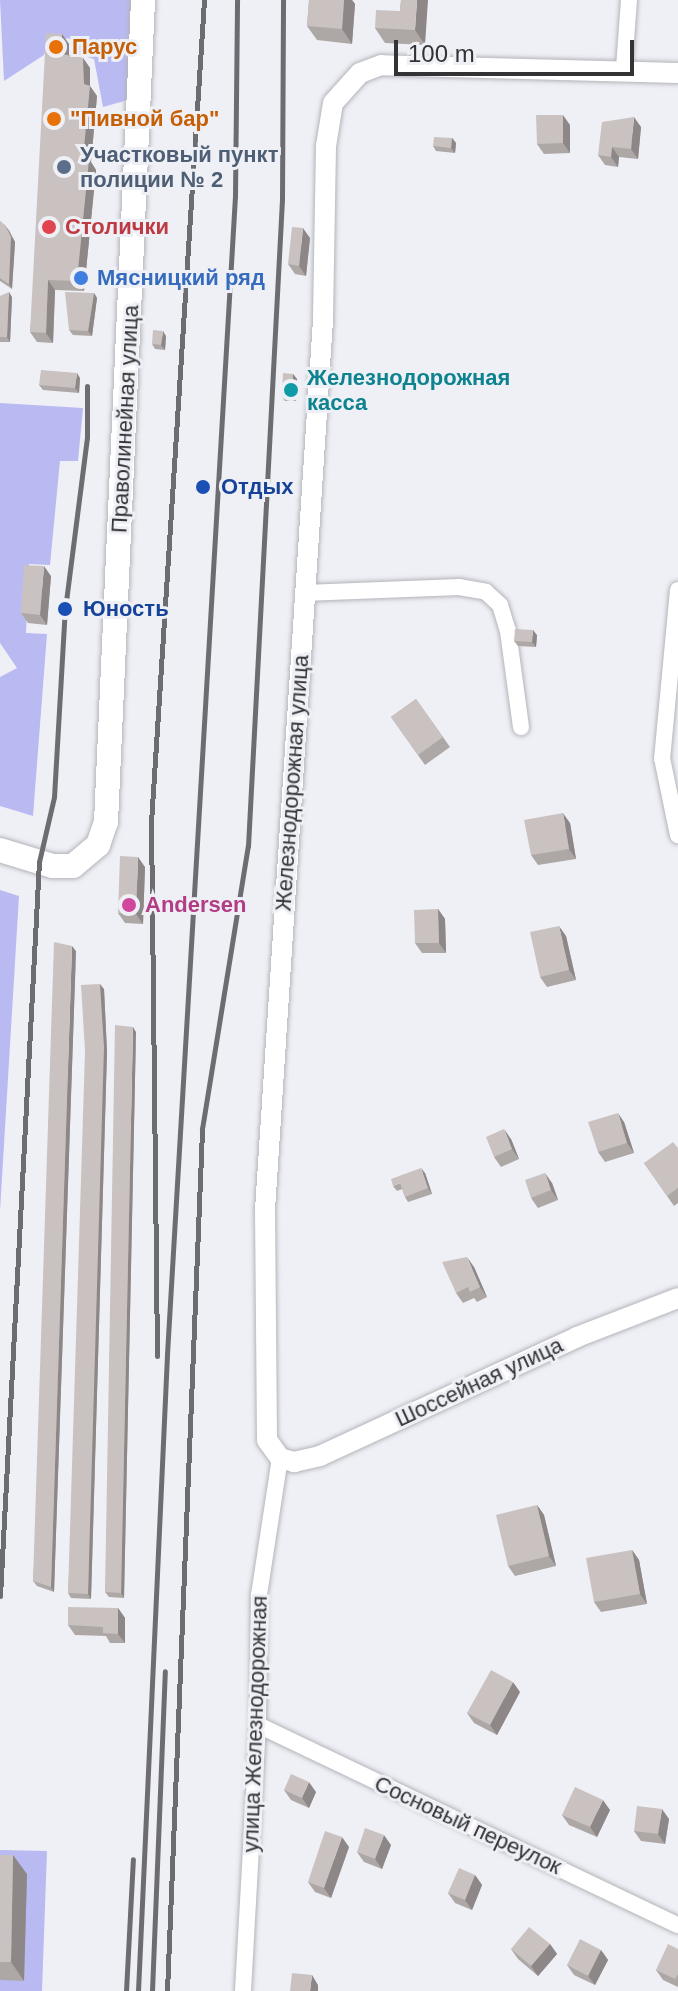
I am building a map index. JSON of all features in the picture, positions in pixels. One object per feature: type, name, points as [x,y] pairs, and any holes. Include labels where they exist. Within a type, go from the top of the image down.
[{"type":"main road","name":"Праволинейная улица","points":[[0,850],[67,867],[88,857],[102,838],[143,0]]},
{"type":"street","points":[[629,0],[624,68],[678,73]]},
{"type":"street","name":"Железнодорожная улица","points":[[280,1458],[267,1440],[264,1238],[323,320],[326,146],[333,103],[360,73],[381,65],[624,68]]},
{"type":"street","points":[[304,593],[459,587],[486,592],[500,605],[508,631],[521,727]]},
{"type":"street","points":[[678,590],[662,758],[678,835]]},
{"type":"street","name":"Шоссейная улица","points":[[280,1458],[294,1462],[320,1456],[577,1337],[678,1298]]},
{"type":"street","name":"улица Железнодорожная","points":[[243,1991],[258,1725],[259,1595],[280,1458]]},
{"type":"street","name":"Сосновый переулок","points":[[258,1725],[678,1925]]},
{"type":"shaded area","points":[[0,0],[139,0],[135,98],[103,107],[94,59],[76,54],[73,39],[50,37],[44,55],[4,81]]},
{"type":"shaded area","points":[[0,403],[83,408],[78,461],[60,461],[50,565],[29,564],[26,633],[47,634],[33,816],[0,806],[0,677],[17,668],[0,643]]},
{"type":"shaded area","points":[[0,890],[19,896],[0,1211]]},
{"type":"shaded area","points":[[0,1850],[47,1851],[42,1991],[0,1991]]},
{"type":"building","points":[[309,0],[344,0],[342,29],[307,26]]},
{"type":"building","points":[[401,0],[417,0],[415,30],[375,28],[376,10],[400,11]]},
{"type":"building","points":[[46,33],[62,34],[62,54],[83,58],[84,84],[90,86],[83,158],[89,160],[77,281],[48,280],[46,333],[30,332]]},
{"type":"building","points":[[536,115],[563,115],[563,143],[537,144]]},
{"type":"building","points":[[634,117],[631,149],[612,147],[611,157],[598,155],[602,122]]},
{"type":"building","points":[[434,137],[452,138],[451,148],[433,146]]},
{"type":"building","points":[[0,221],[11,237],[9,284],[0,278]]},
{"type":"building","points":[[292,227],[303,228],[299,266],[288,264]]},
{"type":"building","points":[[9,292],[7,337],[0,337],[0,296]]},
{"type":"building","points":[[65,292],[94,293],[88,331],[69,330]]},
{"type":"building","points":[[153,330],[163,331],[161,345],[152,344]]},
{"type":"building","points":[[41,370],[77,373],[75,388],[39,385]]},
{"type":"building","points":[[283,373],[293,374],[292,396],[282,396]]},
{"type":"building","points":[[24,565],[44,566],[40,615],[21,613]]},
{"type":"building","points":[[515,629],[533,630],[532,642],[514,641]]},
{"type":"building","points":[[416,699],[443,737],[418,755],[391,717]]},
{"type":"building","points":[[563,813],[569,849],[531,855],[524,820]]},
{"type":"building","points":[[120,856],[138,857],[136,914],[118,913]]},
{"type":"building","points":[[438,909],[439,943],[415,943],[414,910]]},
{"type":"building","points":[[559,926],[569,970],[540,977],[530,932]]},
{"type":"building","points":[[54,942],[72,946],[51,1587],[33,1581]]},
{"type":"building","points":[[100,984],[104,1047],[88,1594],[68,1593],[85,1051],[81,985]]},
{"type":"building","points":[[115,1025],[133,1027],[121,1593],[105,1592]]},
{"type":"building","points":[[618,1113],[627,1143],[598,1152],[588,1122]]},
{"type":"building","points":[[504,1129],[512,1149],[494,1157],[486,1137]]},
{"type":"building","points":[[673,1142],[678,1148],[678,1188],[667,1196],[644,1163]]},
{"type":"building","points":[[421,1168],[428,1188],[405,1197],[400,1183],[393,1186],[391,1179]]},
{"type":"building","points":[[545,1173],[551,1190],[531,1198],[525,1180]]},
{"type":"building","points":[[467,1257],[480,1287],[470,1292],[468,1287],[456,1293],[442,1262]]},
{"type":"building","points":[[537,1505],[549,1556],[508,1566],[496,1515]]},
{"type":"building","points":[[632,1550],[640,1594],[594,1602],[586,1558]]},
{"type":"building","points":[[68,1607],[118,1608],[118,1634],[103,1633],[103,1627],[68,1625]]},
{"type":"building","points":[[491,1670],[513,1682],[490,1725],[467,1713]]},
{"type":"building","points":[[291,1774],[309,1782],[302,1798],[284,1790]]},
{"type":"building","points":[[575,1787],[603,1800],[590,1827],[562,1815]]},
{"type":"building","points":[[637,1806],[662,1809],[658,1834],[634,1831]]},
{"type":"building","points":[[365,1828],[384,1835],[375,1859],[357,1852]]},
{"type":"building","points":[[325,1831],[342,1837],[324,1888],[308,1882]]},
{"type":"building","points":[[0,1855],[13,1855],[11,1962],[0,1962]]},
{"type":"building","points":[[459,1868],[475,1875],[465,1900],[448,1893]]},
{"type":"building","points":[[529,1927],[550,1944],[531,1966],[511,1949]]},
{"type":"building","points":[[580,1939],[601,1950],[588,1976],[567,1965]]},
{"type":"building","points":[[668,1944],[678,1949],[678,1974],[675,1979],[656,1970]]},
{"type":"building","points":[[292,1973],[312,1975],[310,1991],[290,1991]]},
{"type":"railway","points":[[157,1356],[151,822],[204,0]]},
{"type":"railway","points":[[138,1991],[167,1354],[235,196],[237,0]]},
{"type":"railway","points":[[167,1991],[202,1129],[248,846],[282,199],[283,0]]},
{"type":"railway","points":[[0,1596],[39,862],[54,797],[65,609],[87,437],[87,386]]},
{"type":"railway","points":[[152,1991],[165,1671]]},
{"type":"railway","points":[[126,1991],[133,1859]]},
{"type":"place","name":"Парус","points":[[56,47]]},
{"type":"place","name":"\"Пивной бар\"","points":[[54,119]]},
{"type":"place","name":"Участковый пункт полиции № 2","points":[[64,167]]},
{"type":"place","name":"Столички","points":[[49,227]]},
{"type":"place","name":"Мясницкий ряд","points":[[81,278]]},
{"type":"place","name":"Железнодорожная касса","points":[[291,390]]},
{"type":"place","name":"Отдых","points":[[203,487]]},
{"type":"place","name":"Юность","points":[[65,609]]},
{"type":"place","name":"Andersen","points":[[129,905]]}]
